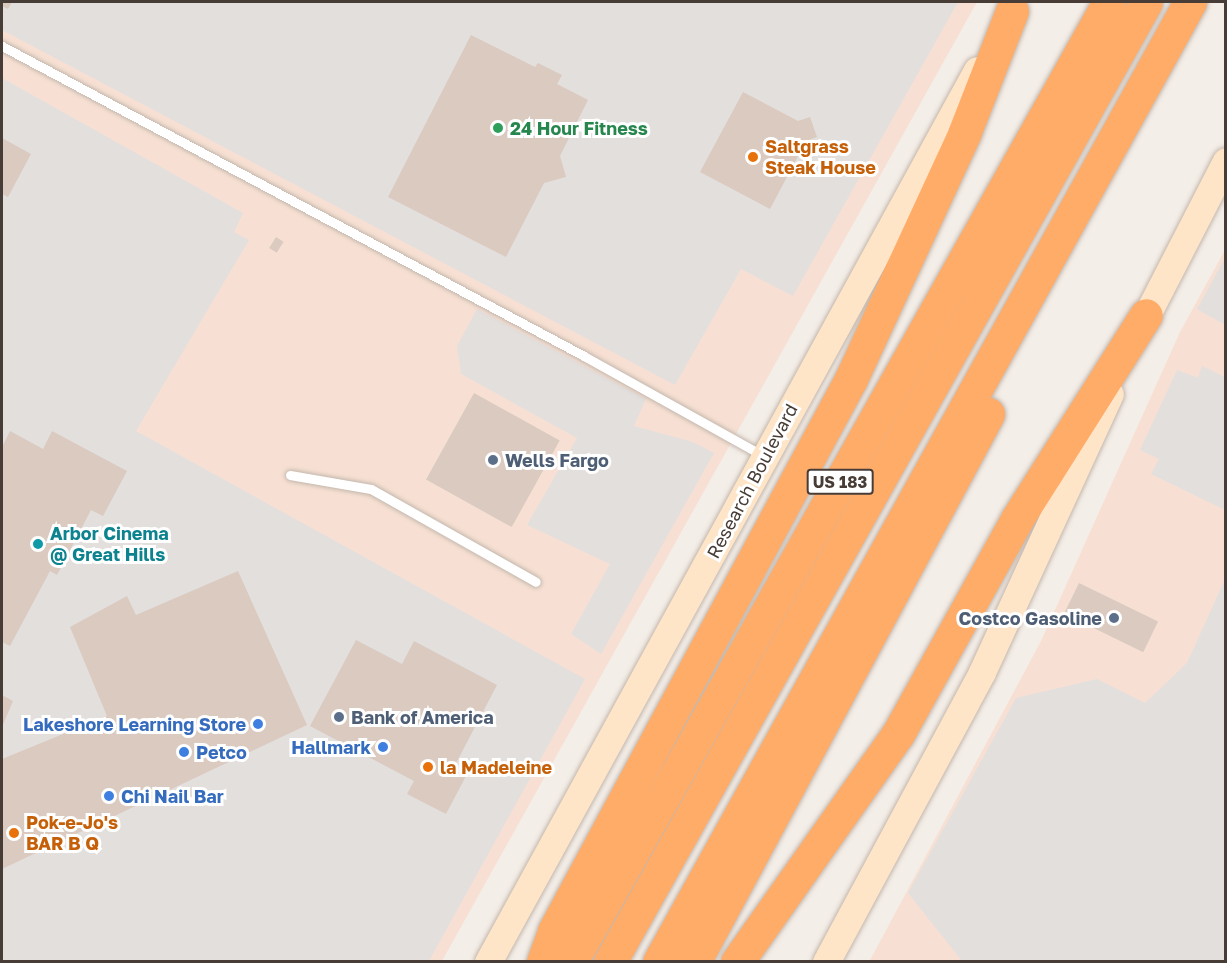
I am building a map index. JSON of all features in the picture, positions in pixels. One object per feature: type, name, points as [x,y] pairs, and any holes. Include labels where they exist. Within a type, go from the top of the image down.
[{"type":"highway","name":"US 183","points":[[571,962],[1109,2]]},
{"type":"highway","points":[[610,962],[1146,2]]},
{"type":"highway","points":[[659,962],[1191,2]]},
{"type":"highway","points":[[694,962],[1210,2]]},
{"type":"highway","points":[[543,962],[554,931],[851,379],[964,134],[1015,6]]},
{"type":"highway","points":[[736,962],[898,734],[1017,519],[1146,315]]},
{"type":"main road","name":"Research Boulevard","points":[[488,962],[976,71],[1015,6]]},
{"type":"main road","points":[[826,962],[982,672],[1146,315],[1223,170]]},
{"type":"lane","points":[[2,46],[584,356],[766,457]]},
{"type":"lane","points":[[290,475],[371,489],[537,582]]},
{"type":"shaded area","points":[[2,2],[977,2],[442,961],[2,962]]},
{"type":"shaded area","points":[[2,2],[958,2],[793,296],[741,269],[675,385],[2,30]]},
{"type":"shaded area","points":[[2,78],[243,213],[234,232],[249,240],[136,431],[585,679],[429,961],[2,961]]},
{"type":"shaded area","points":[[1225,250],[1225,961],[869,962],[1041,641],[1180,332]]},
{"type":"shaded area","points":[[1225,258],[1225,325],[1197,309]]},
{"type":"shaded area","points":[[477,309],[646,399],[634,426],[693,442],[714,453],[601,654],[571,634],[610,564],[527,525],[577,438],[461,374],[457,346]]},
{"type":"shaded area","points":[[1202,366],[1225,377],[1225,510],[1151,474],[1159,459],[1140,450],[1177,370],[1198,378]]},
{"type":"shaded area","points":[[1225,579],[1225,961],[962,961],[908,893],[1016,698],[1097,679],[1145,703],[1187,663]]},
{"type":"building","points":[[2,2],[12,2],[8,9],[2,6]]},
{"type":"building","name":"24 Hour Fitness","points":[[471,35],[535,67],[538,63],[562,75],[557,84],[588,100],[560,156],[566,177],[544,183],[506,257],[388,197]]},
{"type":"building","name":"Saltgrass Steak House","points":[[743,92],[798,121],[810,117],[817,137],[806,141],[770,209],[700,172]]},
{"type":"building","points":[[2,138],[31,154],[8,197],[2,194]]},
{"type":"building","points":[[276,237],[284,242],[277,253],[269,248]]},
{"type":"building","name":"Wells Fargo","points":[[474,393],[560,441],[512,527],[426,480]]},
{"type":"building","name":"Arbor Cinema @ Great Hills","points":[[10,431],[43,449],[52,431],[127,471],[103,516],[91,510],[57,575],[50,571],[10,646],[2,642],[2,447]]},
{"type":"building","points":[[238,571],[307,725],[2,869],[2,759],[107,716],[70,627],[127,596],[136,615]]},
{"type":"building","name":"Costco Gasoline","points":[[1079,583],[1158,622],[1143,652],[1064,614]]},
{"type":"building","points":[[356,640],[402,664],[414,641],[497,685],[453,769],[466,776],[446,814],[407,794],[414,781],[310,726]]},
{"type":"building","points":[[2,695],[13,701],[2,727]]},
{"type":"place","name":"24 Hour Fitness","points":[[498,128]]},
{"type":"place","name":"Saltgrass Steak House","points":[[753,157]]},
{"type":"place","name":"Wells Fargo","points":[[493,460]]},
{"type":"place","name":"Arbor Cinema @ Great Hills","points":[[38,544]]},
{"type":"place","name":"Costco Gasoline","points":[[1114,618]]},
{"type":"place","name":"Bank of America","points":[[339,717]]},
{"type":"place","name":"Lakeshore Learning Store","points":[[258,724]]},
{"type":"place","name":"Hallmark","points":[[383,747]]},
{"type":"place","name":"Petco","points":[[184,752]]},
{"type":"place","name":"la Madeleine","points":[[428,767]]},
{"type":"place","name":"Chi Nail Bar","points":[[109,796]]},
{"type":"place","name":"Pok-e-Jo's BAR B Q","points":[[14,833]]}]
